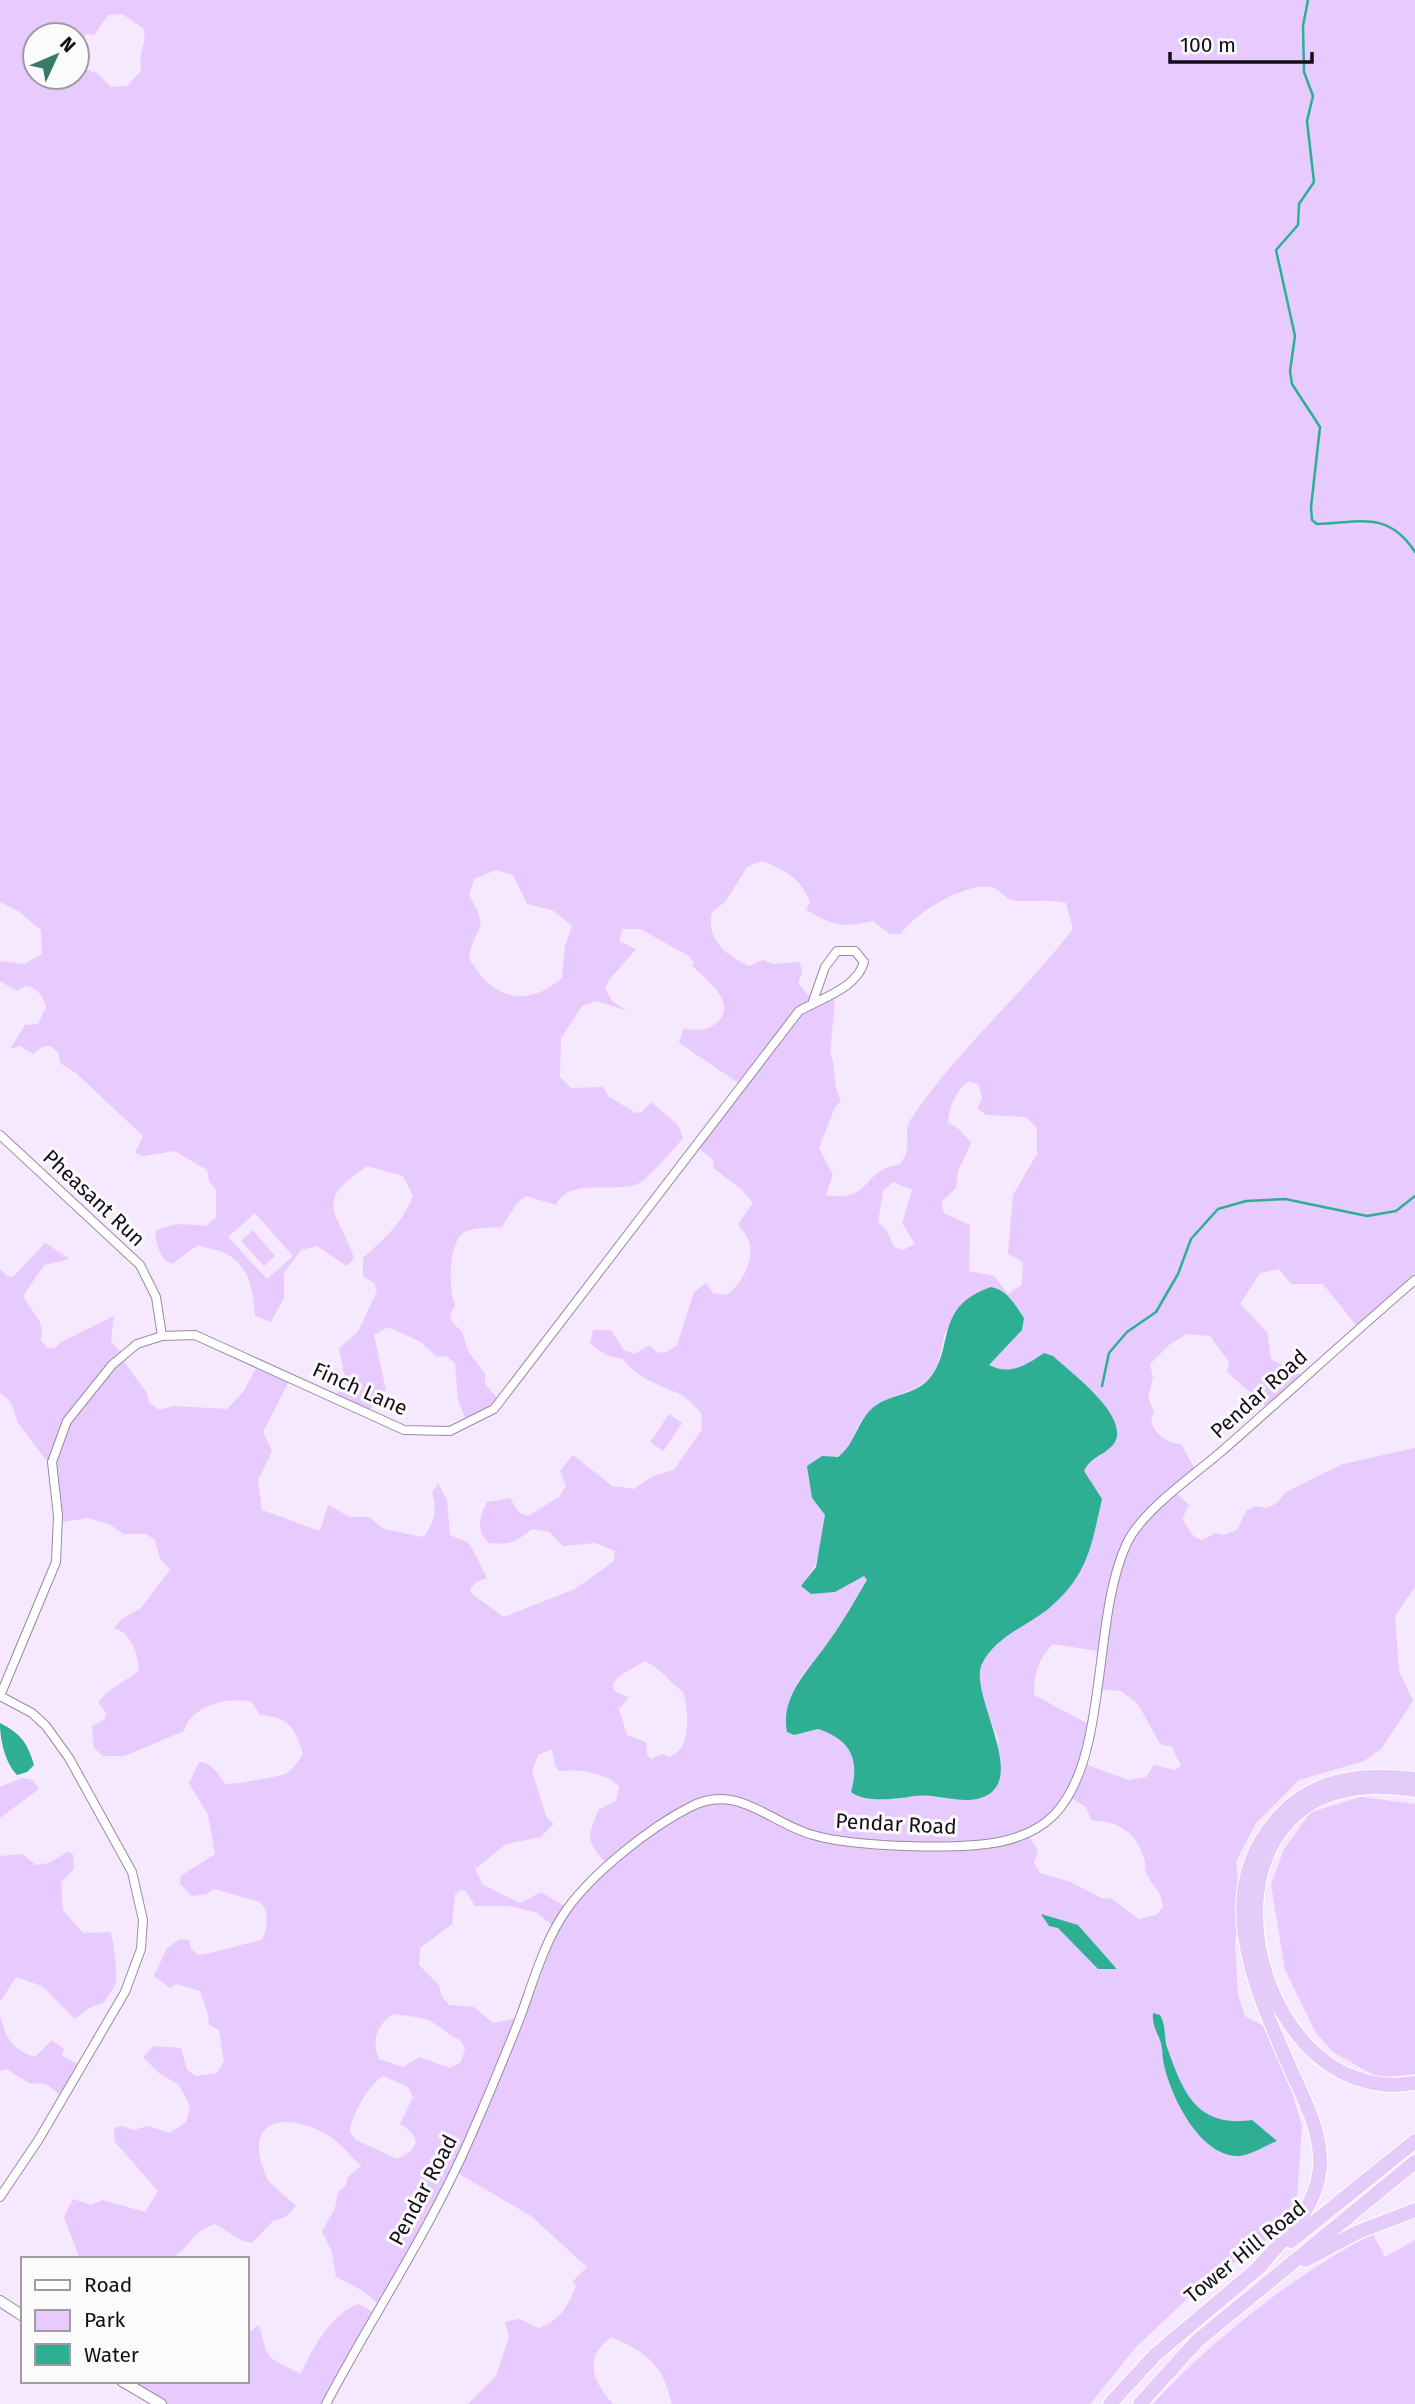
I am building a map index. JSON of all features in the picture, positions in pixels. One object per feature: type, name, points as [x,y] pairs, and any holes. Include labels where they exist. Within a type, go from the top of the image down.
[{"type":"highway","points":[[1256,2270],[1294,2228],[1308,2206],[1317,2182],[1320,2159],[1314,2124],[1256,1985],[1246,1953],[1242,1922],[1249,1870],[1262,1839],[1275,1821],[1315,1789],[1357,1777],[1415,1779]]},
{"type":"highway","points":[[1415,1790],[1355,1788],[1330,1795],[1299,1813],[1278,1837],[1263,1865],[1254,1917],[1258,1949],[1271,1987],[1289,2021],[1309,2046],[1330,2065],[1352,2076],[1376,2083],[1415,2082]]},
{"type":"highway","name":"Tower Hill Road","points":[[1111,2404],[1155,2354],[1415,2141]]},
{"type":"highway","name":"Tower Hill Road","points":[[1140,2404],[1197,2341],[1415,2162]]},
{"type":"highway","points":[[1264,2284],[1339,2241],[1415,2210]]},
{"type":"street","name":"Finch Lane","points":[[0,1696],[56,1562],[58,1516],[52,1462],[57,1444],[67,1421],[112,1365],[137,1344],[162,1336],[195,1335],[404,1430],[450,1430],[494,1409],[799,1011],[812,1004],[861,975],[864,962],[855,951],[837,951],[825,967],[812,1004]]},
{"type":"street","name":"Pheasant Run","points":[[0,1135],[139,1265],[156,1297],[162,1336]]},
{"type":"street","name":"Pendar Road","points":[[326,2404],[468,2144],[554,1931],[577,1896],[638,1842],[691,1806],[713,1799],[728,1798],[747,1803],[815,1836],[865,1843],[996,1843],[1026,1834],[1043,1824],[1057,1812],[1080,1776],[1108,1608],[1124,1548],[1132,1533],[1184,1483],[1415,1280]]},
{"type":"street","points":[[0,1696],[32,1713],[46,1726],[69,1758],[132,1872],[143,1920],[141,1949],[125,1992],[39,2138],[0,2197]]},
{"type":"street","points":[[0,2301],[21,2315]]},
{"type":"street","points":[[125,2383],[161,2404]]},
{"type":"green space","points":[[0,0],[1415,0],[1415,1279],[1359,1329],[1323,1284],[1291,1284],[1279,1269],[1260,1273],[1240,1304],[1267,1332],[1271,1359],[1305,1377],[1267,1407],[1227,1372],[1229,1362],[1210,1336],[1187,1334],[1170,1344],[1150,1364],[1153,1378],[1148,1397],[1154,1412],[1151,1422],[1153,1426],[1167,1440],[1181,1444],[1196,1471],[1176,1493],[1189,1505],[1182,1519],[1194,1537],[1202,1540],[1216,1533],[1223,1535],[1237,1530],[1246,1511],[1255,1506],[1267,1508],[1277,1503],[1286,1492],[1343,1464],[1415,1448],[1415,1587],[1395,1616],[1399,1671],[1413,1701],[1381,1749],[1364,1761],[1299,1780],[1256,1823],[1236,1861],[1240,1905],[1235,1944],[1238,1995],[1245,2016],[1267,2028],[1284,2066],[1302,2126],[1297,2197],[1275,2234],[1203,2284],[1136,2347],[1090,2404],[672,2404],[664,2379],[652,2362],[634,2348],[611,2337],[597,2353],[594,2370],[600,2386],[613,2404],[468,2404],[496,2376],[509,2337],[505,2322],[519,2319],[539,2328],[553,2321],[570,2301],[576,2286],[573,2281],[587,2267],[531,2216],[454,2171],[380,2305],[363,2291],[336,2277],[332,2252],[322,2231],[335,2208],[338,2192],[346,2185],[348,2177],[361,2166],[333,2139],[298,2123],[272,2124],[264,2131],[259,2141],[260,2156],[268,2179],[296,2206],[287,2216],[272,2222],[252,2243],[243,2241],[215,2224],[195,2236],[174,2257],[79,2257],[64,2217],[73,2199],[91,2205],[103,2200],[145,2212],[158,2191],[115,2142],[114,2128],[123,2126],[133,2130],[148,2126],[170,2133],[186,2122],[190,2106],[179,2085],[159,2073],[143,2057],[154,2046],[181,2048],[187,2070],[196,2076],[217,2073],[224,2061],[219,2030],[208,2024],[209,2017],[200,1991],[176,1984],[170,1988],[154,1976],[167,1948],[180,1939],[189,1940],[191,1949],[199,1955],[207,1954],[262,1940],[266,1930],[267,1915],[260,1902],[214,1889],[207,1894],[192,1896],[180,1884],[181,1876],[215,1854],[208,1815],[189,1783],[199,1762],[211,1766],[225,1784],[229,1784],[288,1773],[303,1754],[294,1731],[284,1721],[260,1715],[252,1702],[243,1700],[212,1704],[194,1715],[184,1731],[124,1756],[103,1756],[94,1748],[92,1726],[105,1719],[106,1713],[98,1702],[109,1691],[139,1671],[133,1645],[125,1634],[114,1628],[122,1619],[141,1608],[170,1570],[160,1558],[155,1540],[146,1534],[124,1534],[109,1524],[88,1518],[56,1523],[50,1465],[18,1423],[11,1402],[0,1393],[0,1269],[7,1276],[13,1277],[45,1243],[70,1259],[44,1265],[23,1296],[40,1322],[41,1340],[47,1348],[55,1348],[61,1342],[114,1316],[111,1341],[124,1356],[123,1360],[147,1393],[149,1403],[159,1410],[174,1406],[227,1409],[244,1391],[258,1364],[290,1379],[263,1432],[272,1451],[258,1480],[262,1510],[320,1531],[328,1505],[350,1517],[369,1517],[384,1529],[423,1537],[434,1516],[432,1493],[438,1483],[447,1501],[450,1535],[469,1543],[487,1578],[476,1582],[470,1589],[472,1594],[504,1617],[575,1589],[614,1561],[615,1551],[595,1543],[563,1546],[549,1532],[532,1529],[513,1542],[489,1543],[480,1528],[487,1502],[510,1498],[519,1513],[528,1516],[559,1497],[566,1486],[560,1471],[573,1455],[612,1486],[634,1489],[653,1476],[674,1470],[702,1429],[701,1413],[683,1396],[648,1380],[635,1372],[623,1359],[608,1356],[590,1344],[593,1330],[611,1330],[624,1350],[634,1354],[650,1345],[656,1352],[665,1353],[677,1345],[694,1292],[706,1283],[713,1293],[727,1295],[745,1273],[750,1258],[750,1244],[738,1224],[753,1203],[740,1188],[713,1168],[714,1160],[698,1148],[743,1086],[679,1043],[684,1028],[699,1030],[719,1021],[723,1015],[722,999],[692,966],[694,963],[689,956],[640,929],[623,929],[619,941],[636,949],[609,980],[605,989],[612,1001],[627,1011],[597,1001],[582,1006],[561,1038],[560,1077],[571,1088],[603,1087],[609,1097],[636,1113],[642,1112],[651,1102],[678,1125],[683,1138],[641,1182],[631,1186],[582,1188],[562,1196],[556,1205],[526,1196],[517,1203],[502,1227],[475,1229],[461,1235],[456,1243],[451,1264],[451,1288],[455,1305],[450,1314],[452,1322],[462,1332],[468,1351],[485,1374],[485,1384],[498,1399],[495,1402],[466,1420],[458,1400],[455,1363],[446,1356],[437,1357],[421,1342],[388,1327],[374,1335],[386,1390],[379,1394],[369,1413],[335,1397],[345,1379],[339,1348],[358,1332],[377,1291],[374,1283],[363,1276],[363,1258],[398,1223],[413,1196],[403,1176],[367,1166],[339,1190],[334,1199],[336,1218],[354,1258],[347,1266],[317,1246],[301,1250],[284,1273],[284,1298],[271,1322],[255,1316],[249,1280],[240,1265],[225,1253],[198,1245],[172,1264],[159,1251],[155,1232],[173,1225],[206,1226],[216,1217],[216,1190],[209,1181],[207,1170],[175,1151],[143,1156],[135,1153],[143,1136],[76,1073],[60,1063],[58,1052],[50,1046],[42,1047],[33,1054],[20,1046],[10,1049],[25,1025],[38,1024],[46,1007],[42,996],[34,989],[26,986],[16,991],[0,981],[0,961],[24,964],[42,954],[41,930],[18,911],[0,902]],"holes":[[[762,861],[785,872],[797,881],[806,894],[810,902],[806,910],[824,919],[838,924],[873,921],[890,934],[901,934],[929,908],[957,893],[971,889],[994,888],[1012,900],[1066,903],[1073,929],[929,1094],[908,1124],[907,1151],[900,1164],[878,1173],[852,1194],[826,1195],[833,1175],[819,1148],[835,1107],[841,1102],[830,1052],[835,1002],[829,997],[810,997],[798,983],[802,974],[800,962],[773,964],[763,960],[749,966],[725,951],[712,930],[712,912],[726,901],[747,867]],[[496,870],[513,875],[527,904],[552,910],[572,926],[565,946],[562,978],[549,988],[523,996],[499,991],[478,972],[469,958],[481,922],[469,895],[474,879]],[[970,1081],[979,1085],[982,1098],[977,1108],[986,1115],[1026,1117],[1037,1128],[1037,1154],[1013,1195],[1008,1254],[1023,1262],[1022,1285],[1008,1294],[994,1276],[969,1271],[970,1225],[944,1213],[941,1202],[956,1188],[958,1171],[971,1143],[960,1130],[948,1123],[957,1093]],[[893,1182],[912,1190],[902,1223],[915,1244],[903,1250],[894,1247],[887,1231],[878,1222],[883,1191]],[[255,1213],[293,1256],[267,1279],[228,1237]],[[1010,1297],[1024,1318],[1022,1330],[988,1365],[1003,1369],[1018,1368],[1044,1353],[1112,1446],[1089,1461],[1084,1471],[1047,1609],[1000,1641],[983,1662],[979,1675],[980,1689],[999,1741],[976,1799],[851,1792],[854,1780],[853,1760],[845,1745],[818,1729],[794,1735],[797,1682],[830,1641],[867,1580],[864,1575],[835,1592],[801,1586],[817,1561],[823,1536],[825,1515],[812,1498],[832,1457],[844,1453],[864,1417],[882,1401],[913,1389],[931,1376],[939,1360],[945,1332]],[[1053,1644],[1104,1652],[1096,1689],[1121,1691],[1138,1704],[1160,1744],[1172,1747],[1181,1766],[1175,1770],[1154,1765],[1146,1777],[1128,1780],[1085,1764],[1090,1725],[1034,1695],[1040,1661]],[[645,1661],[656,1667],[683,1692],[687,1709],[687,1729],[682,1747],[676,1753],[669,1757],[662,1754],[651,1759],[647,1754],[646,1742],[627,1735],[619,1709],[629,1697],[613,1688],[614,1683],[625,1672]],[[552,1749],[559,1771],[600,1775],[619,1787],[616,1801],[599,1809],[590,1834],[592,1845],[609,1866],[566,1907],[541,1892],[520,1903],[483,1885],[475,1869],[506,1844],[541,1837],[553,1824],[546,1816],[532,1771],[538,1755]],[[1069,1797],[1086,1807],[1091,1820],[1109,1823],[1130,1834],[1140,1848],[1146,1872],[1162,1901],[1163,1907],[1156,1915],[1139,1919],[1112,1899],[1101,1898],[1071,1882],[1040,1873],[1034,1863],[1038,1850],[1027,1834],[1052,1816]],[[461,1890],[466,1891],[475,1906],[511,1906],[537,1913],[555,1927],[520,2017],[493,2023],[474,2007],[449,2005],[442,1997],[439,1985],[419,1965],[420,1948],[452,1924],[455,1894]],[[1078,1925],[1117,1969],[1098,1969],[1058,1928]],[[393,2014],[430,2021],[460,2040],[465,2049],[461,2062],[450,2068],[419,2057],[403,2067],[379,2059],[377,2034],[387,2018]],[[1163,2021],[1176,2074],[1199,2110],[1219,2122],[1252,2120],[1204,2139],[1171,2084],[1166,2070]],[[383,2076],[408,2087],[413,2097],[400,2124],[415,2138],[414,2147],[397,2159],[356,2140],[350,2132],[353,2118],[367,2093]]]},
{"type":"green space","points":[[253,1230],[275,1256],[264,1266],[241,1241]]},
{"type":"green space","points":[[669,1414],[682,1423],[663,1451],[650,1442]]},
{"type":"green space","points":[[22,1778],[33,1780],[39,1789],[0,1818],[0,1787]]},
{"type":"green space","points":[[1361,1797],[1415,1804],[1415,2074],[1379,2078],[1333,2052],[1316,2033],[1285,1970],[1271,1884],[1284,1849],[1311,1812]]},
{"type":"green space","points":[[69,1851],[73,1855],[74,1869],[61,1882],[63,1910],[83,1933],[110,1932],[116,1972],[116,1982],[105,2002],[87,2009],[75,2019],[42,1986],[16,1977],[0,2002],[0,1856],[22,1854],[36,1865],[49,1863]]},
{"type":"green space","points":[[0,2016],[11,2042],[21,2051],[35,2057],[52,2040],[64,2049],[62,2056],[81,2066],[63,2097],[46,2084],[29,2083],[7,2069],[0,2071]]},
{"type":"green space","points":[[1373,2234],[1385,2257],[1415,2240],[1415,2404],[1153,2404],[1201,2356],[1256,2310],[1315,2268]]},
{"type":"green space","points":[[358,2304],[376,2314],[326,2404],[156,2404],[119,2383],[248,2383],[248,2333],[259,2325],[271,2357],[301,2374],[317,2343],[331,2324]]},
{"type":"water","points":[[991,1287],[1007,1295],[1024,1318],[1022,1330],[989,1365],[1011,1369],[1018,1368],[1044,1353],[1053,1356],[1098,1397],[1115,1423],[1117,1435],[1112,1446],[1093,1460],[1084,1471],[1102,1499],[1095,1532],[1080,1573],[1061,1597],[1047,1610],[1002,1640],[982,1664],[980,1678],[983,1696],[1000,1758],[1000,1777],[993,1791],[969,1800],[922,1795],[890,1799],[864,1798],[851,1792],[854,1780],[853,1760],[845,1745],[838,1739],[818,1729],[794,1735],[787,1732],[786,1719],[792,1694],[867,1580],[864,1576],[835,1592],[811,1594],[801,1586],[816,1567],[825,1515],[812,1498],[807,1466],[822,1456],[838,1457],[849,1445],[869,1411],[888,1399],[916,1389],[928,1380],[936,1368],[953,1317],[960,1306]]},
{"type":"water","points":[[0,1723],[18,1735],[29,1750],[34,1765],[27,1772],[17,1775],[9,1764],[2,1743]]},
{"type":"water","points":[[1041,1914],[1078,1925],[1117,1969],[1098,1969],[1058,1928],[1049,1926]]},
{"type":"water","points":[[1153,2013],[1160,2015],[1162,2019],[1173,2064],[1186,2092],[1195,2104],[1205,2113],[1218,2118],[1233,2121],[1252,2120],[1277,2141],[1252,2153],[1237,2156],[1223,2153],[1199,2135],[1173,2092]]},
{"type":"waterway","points":[[1308,0],[1303,26],[1304,72],[1313,96],[1307,121],[1314,182],[1299,204],[1298,225],[1276,250],[1295,336],[1290,371],[1292,384],[1320,427],[1311,507],[1312,520],[1317,524],[1359,521],[1383,524],[1405,539],[1415,552]]},
{"type":"waterway","points":[[1102,1386],[1109,1353],[1127,1332],[1156,1312],[1178,1274],[1191,1239],[1218,1209],[1246,1201],[1285,1199],[1367,1216],[1396,1211],[1415,1196]]}]
